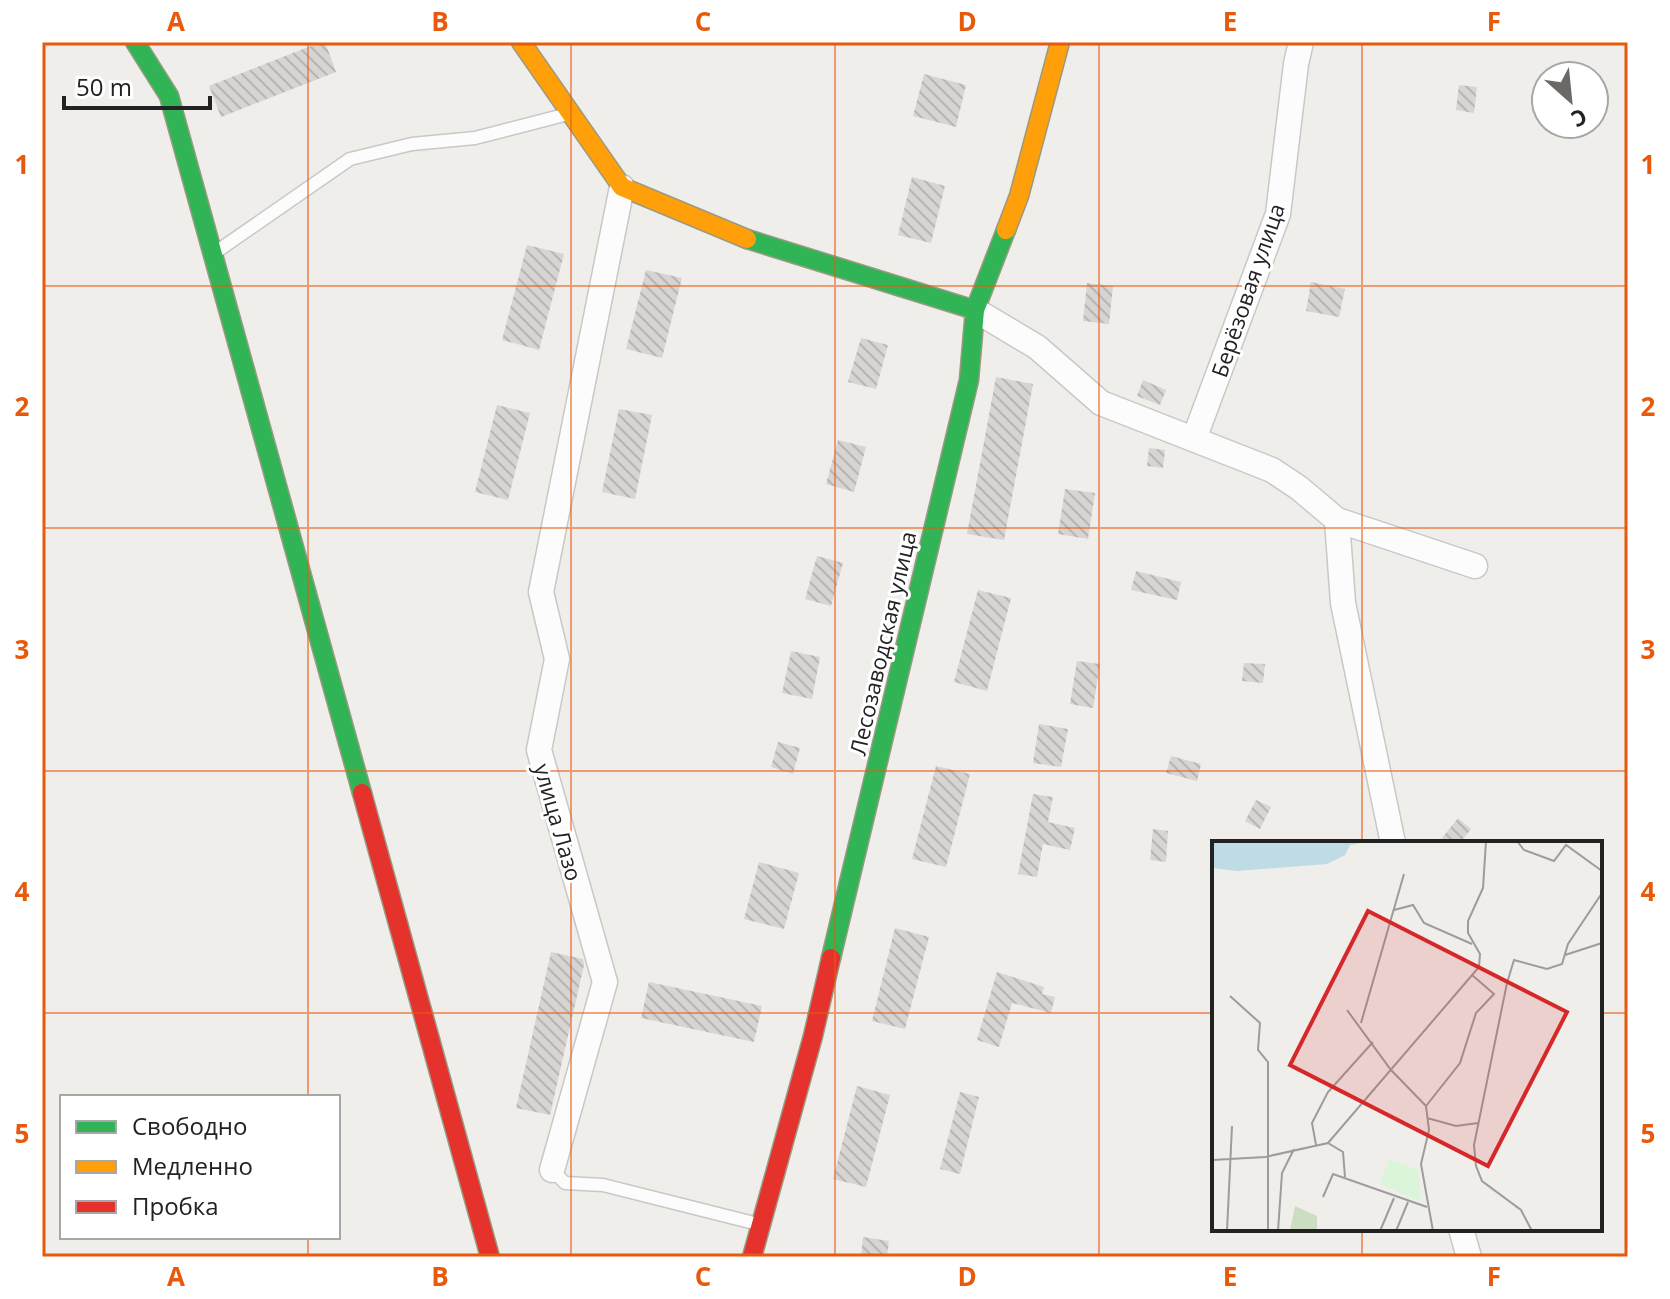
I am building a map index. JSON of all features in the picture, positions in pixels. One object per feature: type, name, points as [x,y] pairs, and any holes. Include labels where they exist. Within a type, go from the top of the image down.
[{"type":"street","points":[[135,42],[169,96],[490,1257]]},
{"type":"street","points":[[521,42],[622,187],[729,233],[975,310],[1037,347],[1101,403],[1272,470],[1337,520],[1475,566]]},
{"type":"street","name":"Лесозаводская улица","points":[[752,1257],[816,1021],[965,396],[975,310],[1019,196],[1060,42]]},
{"type":"street","name":"Берёзовая улица","points":[[1194,439],[1278,214],[1301,42]]},
{"type":"street","name":"улица Лазо","points":[[552,1170],[605,982],[539,750],[557,659],[541,592],[622,187]]},
{"type":"street","points":[[1337,520],[1343,603],[1393,841]]},
{"type":"street","points":[[1462,1231],[1469,1257]]},
{"type":"lane","points":[[212,254],[350,159],[412,144],[475,138],[571,114]]},
{"type":"lane","points":[[552,1170],[565,1183],[603,1185],[760,1224]]},
{"type":"building","points":[[325,42],[336,72],[221,117],[209,86]]},
{"type":"building","points":[[924,74],[966,85],[956,127],[913,116]]},
{"type":"building","points":[[1459,85],[1477,87],[1474,113],[1456,110]]},
{"type":"building","points":[[912,177],[945,186],[931,243],[898,235]]},
{"type":"building","points":[[527,245],[564,254],[539,350],[502,340]]},
{"type":"building","points":[[646,270],[682,278],[662,358],[626,349]]},
{"type":"building","points":[[1311,282],[1345,289],[1339,317],[1306,311]]},
{"type":"building","points":[[1087,283],[1113,286],[1109,324],[1083,321]]},
{"type":"building","points":[[861,338],[888,345],[876,389],[848,382]]},
{"type":"building","points":[[996,377],[1033,384],[1004,540],[967,534]]},
{"type":"building","points":[[1143,380],[1166,390],[1160,405],[1137,396]]},
{"type":"building","points":[[497,405],[530,413],[508,500],[475,492]]},
{"type":"building","points":[[619,409],[652,415],[635,499],[602,492]]},
{"type":"building","points":[[838,440],[866,447],[854,492],[826,484]]},
{"type":"building","points":[[1149,448],[1165,450],[1163,468],[1147,466]]},
{"type":"building","points":[[1065,489],[1095,493],[1088,539],[1058,534]]},
{"type":"building","points":[[817,556],[843,563],[831,606],[805,599]]},
{"type":"building","points":[[1136,571],[1181,582],[1177,600],[1131,590]]},
{"type":"building","points":[[978,590],[1011,598],[987,691],[954,682]]},
{"type":"building","points":[[791,651],[820,657],[812,699],[782,693]]},
{"type":"building","points":[[1077,661],[1100,664],[1093,708],[1070,704]]},
{"type":"building","points":[[1244,663],[1265,664],[1263,683],[1242,681]]},
{"type":"building","points":[[1039,724],[1068,729],[1061,767],[1033,763]]},
{"type":"building","points":[[778,742],[800,748],[793,774],[771,767]]},
{"type":"building","points":[[1171,756],[1201,764],[1197,781],[1166,773]]},
{"type":"building","points":[[936,766],[970,774],[946,867],[912,859]]},
{"type":"building","points":[[1033,794],[1053,797],[1048,822],[1075,828],[1070,850],[1043,844],[1037,877],[1018,874]]},
{"type":"building","points":[[1256,800],[1271,807],[1260,829],[1245,821]]},
{"type":"building","points":[[1458,818],[1471,829],[1462,841],[1440,841]]},
{"type":"building","points":[[1153,829],[1168,831],[1166,862],[1150,860]]},
{"type":"building","points":[[759,862],[799,873],[784,929],[744,919]]},
{"type":"building","points":[[895,928],[929,937],[905,1029],[872,1021]]},
{"type":"building","points":[[551,952],[583,959],[584,965],[550,1115],[516,1108]]},
{"type":"building","points":[[997,972],[1044,987],[1042,994],[1055,997],[1051,1013],[1012,1003],[999,1047],[977,1040]]},
{"type":"building","points":[[649,982],[762,1006],[754,1042],[641,1018]]},
{"type":"building","points":[[857,1086],[890,1095],[866,1187],[833,1179]]},
{"type":"building","points":[[960,1092],[979,1097],[960,1174],[940,1169]]},
{"type":"building","points":[[863,1237],[889,1241],[887,1257],[861,1257]]},
{"type":"traffic: fast","points":[[135,42],[169,96],[362,793]]},
{"type":"traffic: fast","points":[[831,958],[969,380],[975,310],[1006,230]]},
{"type":"traffic: fast","points":[[747,239],[975,310]]},
{"type":"traffic: slow","points":[[521,42],[622,187],[747,239]]},
{"type":"traffic: slow","points":[[1006,230],[1019,196],[1060,42]]},
{"type":"traffic: jam","points":[[362,793],[490,1257]]},
{"type":"traffic: jam","points":[[752,1257],[813,1036],[831,958]]}]
